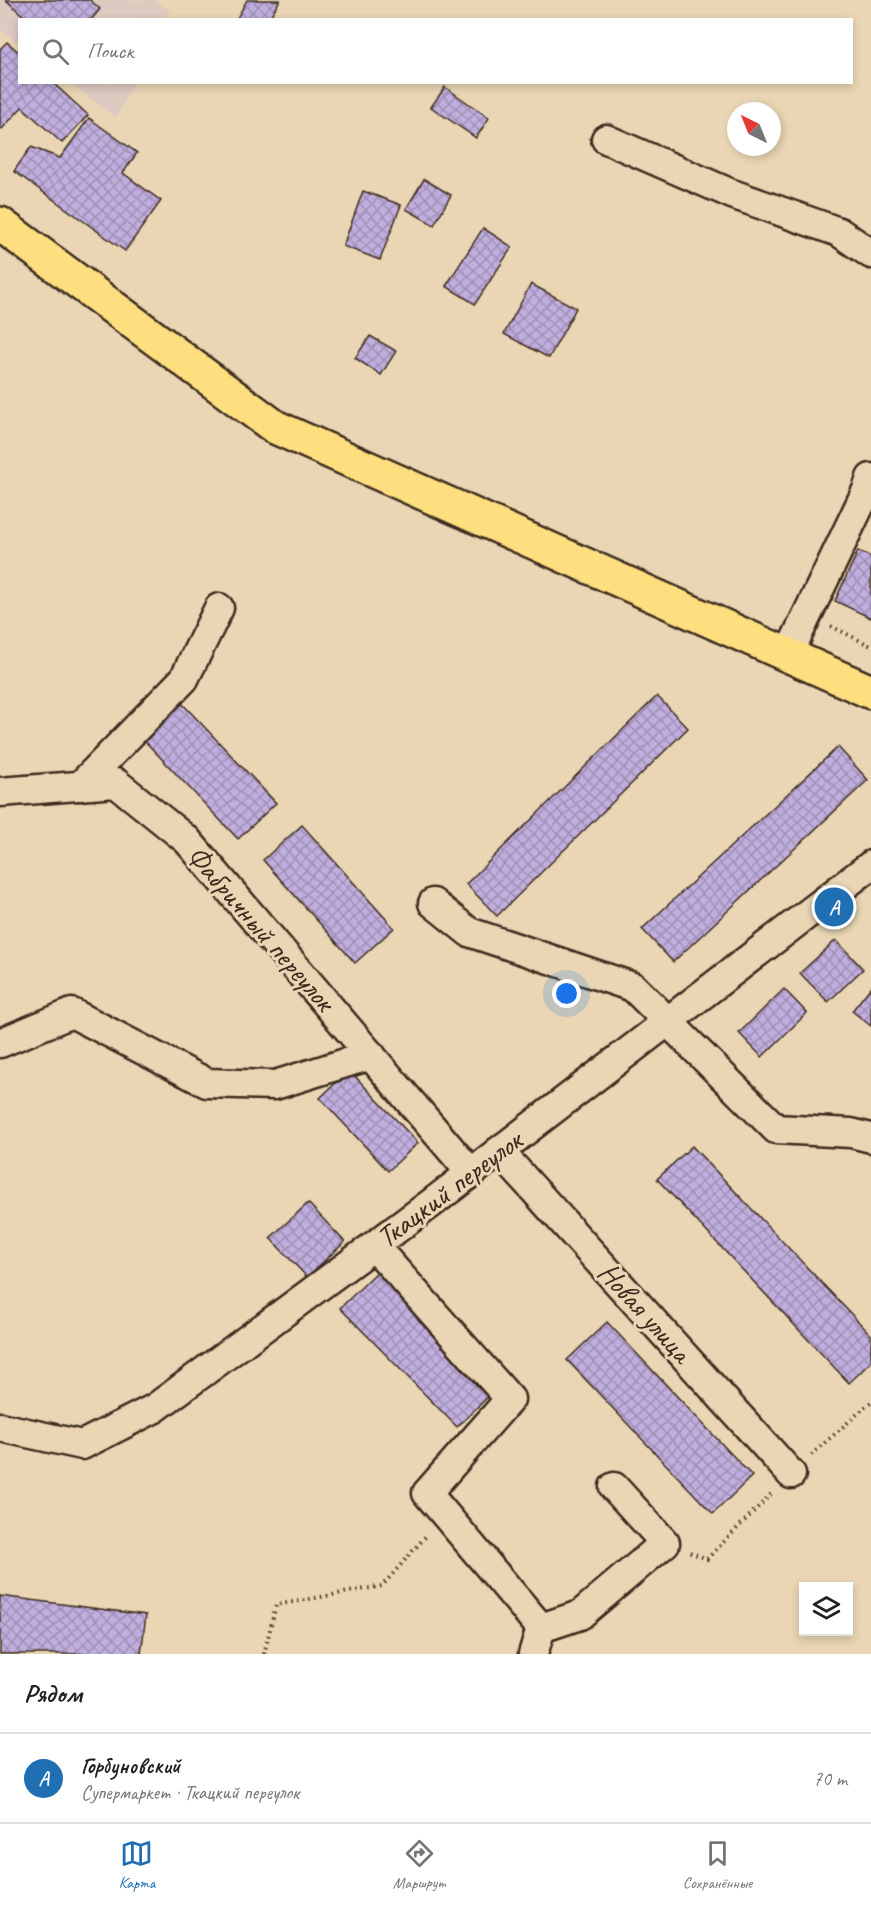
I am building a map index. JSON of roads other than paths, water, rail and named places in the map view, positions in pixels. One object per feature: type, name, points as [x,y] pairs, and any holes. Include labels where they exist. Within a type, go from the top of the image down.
[{"type":"main road","points":[[0,224],[275,427],[871,692]]},
{"type":"street","points":[[606,139],[732,194],[839,232],[871,254]]},
{"type":"street","points":[[788,655],[871,478]]},
{"type":"street","points":[[80,786],[184,679],[219,608]]},
{"type":"street","name":"Фабричный переулок","points":[[0,792],[116,783],[187,840],[471,1173]]},
{"type":"street","name":"Ткацкий переулок","points":[[0,1427],[82,1445],[155,1408],[471,1173],[871,865]]},
{"type":"street","points":[[433,903],[469,932],[633,987],[776,1129],[851,1133],[871,1138]]},
{"type":"street","points":[[0,1043],[72,1013],[207,1083],[264,1085],[275,1085],[370,1055]]},
{"type":"street","name":"Новая улица","points":[[499,1151],[791,1474]]},
{"type":"street","points":[[374,1246],[510,1400],[427,1493],[537,1641],[580,1615],[665,1544],[614,1487]]},
{"type":"place","name":"Горбуновский","points":[[834,907]]}]
